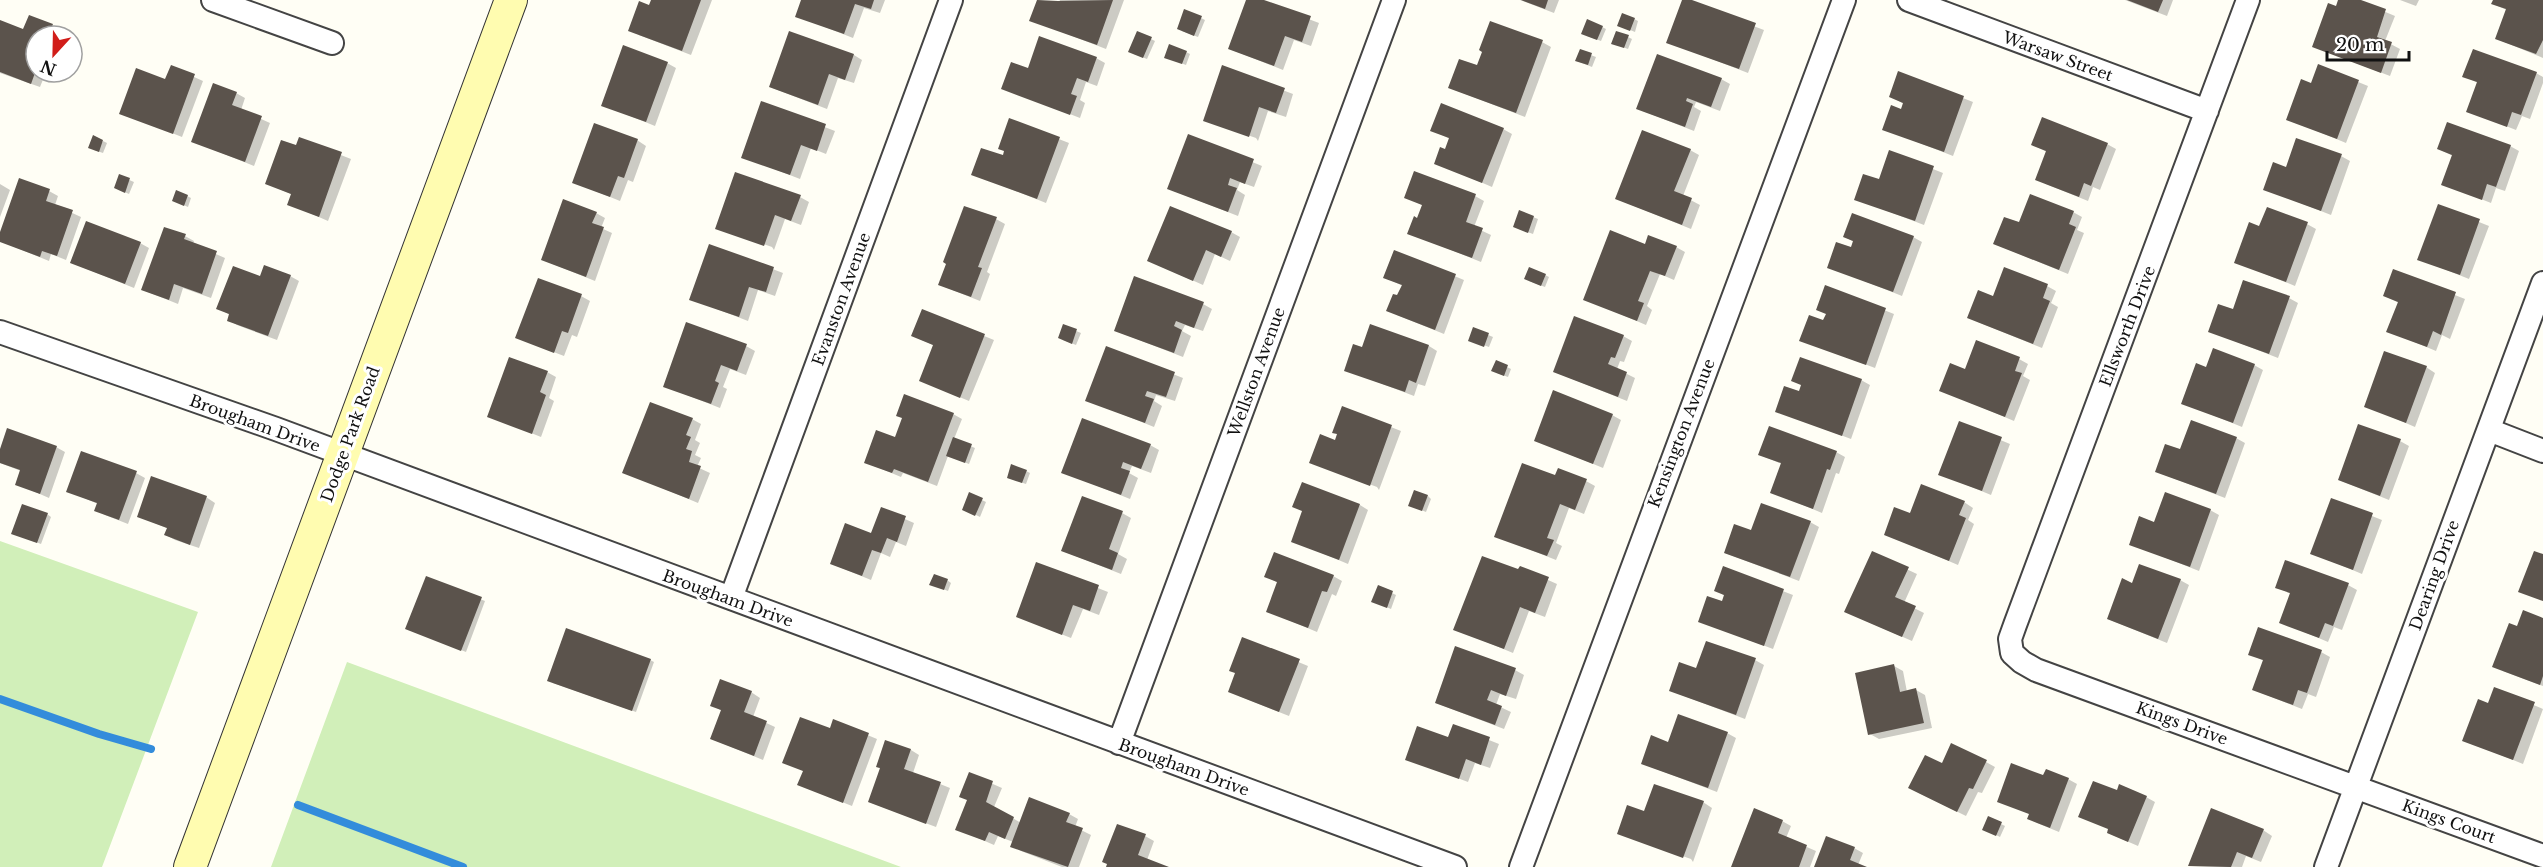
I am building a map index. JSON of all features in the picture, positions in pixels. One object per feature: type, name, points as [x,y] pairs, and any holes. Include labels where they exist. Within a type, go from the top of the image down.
[{"type":"street","points":[[213,0],[332,43]]},
{"type":"street","name":"Dodge Park Road","points":[[190,867],[511,0]]},
{"type":"street","name":"Evanston Avenue","points":[[731,598],[951,0]]},
{"type":"street","name":"Wellston Avenue","points":[[1119,743],[1394,0]]},
{"type":"street","name":"Kensington Avenue","points":[[1521,867],[1844,0]]},
{"type":"street","name":"Warsaw Street","points":[[1909,0],[2207,111]]},
{"type":"street","name":"Ellsworth Drive","points":[[2012,653],[2010,639],[2015,625],[2248,0]]},
{"type":"street","name":"Dearing Drive","points":[[2326,867],[2543,283]]},
{"type":"street","name":"Brougham Drive","points":[[0,332],[343,454],[1455,867]]},
{"type":"street","points":[[2489,430],[2543,451]]},
{"type":"street","name":"Kings Drive","points":[[2012,653],[2036,670],[2356,786]]},
{"type":"street","name":"Kings Court","points":[[2356,786],[2543,856]]},
{"type":"green space","points":[[0,541],[198,612],[102,867],[0,867]]},
{"type":"green space","points":[[347,662],[901,867],[271,867]]},
{"type":"building","points":[[651,0],[701,0],[682,51],[628,31],[639,1],[649,5]]},
{"type":"building","points":[[801,0],[874,0],[871,9],[855,4],[844,34],[795,17]]},
{"type":"building","points":[[1037,0],[1113,0],[1097,45],[1029,21]]},
{"type":"building","points":[[1246,0],[1264,0],[1311,16],[1302,42],[1285,36],[1274,66],[1228,49]]},
{"type":"building","points":[[1521,0],[1548,0],[1545,9]]},
{"type":"building","points":[[1682,0],[1692,0],[1756,23],[1739,69],[1666,43]]},
{"type":"building","points":[[2127,0],[2163,0],[2158,12]]},
{"type":"building","points":[[2338,0],[2361,0],[2386,9],[2377,37],[2392,42],[2381,73],[2312,47],[2328,3],[2336,6]]},
{"type":"building","points":[[2493,0],[2543,0],[2543,40],[2536,54],[2495,39],[2506,9],[2491,4]]},
{"type":"building","points":[[1184,9],[1202,16],[1194,36],[1177,29]]},
{"type":"building","points":[[1622,13],[1635,18],[1630,31],[1617,26]]},
{"type":"building","points":[[29,15],[53,24],[25,24]]},
{"type":"building","points":[[1587,19],[1603,26],[1597,40],[1581,34]]},
{"type":"building","points":[[0,20],[23,29],[24,27],[24,81],[0,72]]},
{"type":"building","points":[[1490,21],[1543,40],[1516,113],[1448,88],[1459,59],[1477,65],[1482,52],[1479,50]]},
{"type":"building","points":[[789,31],[854,54],[845,80],[829,74],[818,105],[769,87]]},
{"type":"building","points":[[1137,31],[1152,37],[1143,58],[1128,52]]},
{"type":"building","points":[[1616,31],[1629,35],[1624,48],[1611,44]]},
{"type":"building","points":[[1039,36],[1097,57],[1088,82],[1077,78],[1071,94],[1077,96],[1070,115],[1001,89],[1011,62],[1028,68]]},
{"type":"building","points":[[1169,44],[1187,51],[1182,64],[1164,58]]},
{"type":"building","points":[[623,45],[668,62],[646,122],[601,106]]},
{"type":"building","points":[[1580,49],[1592,53],[1588,65],[1575,61]]},
{"type":"building","points":[[2473,49],[2537,72],[2521,115],[2512,112],[2507,127],[2466,112],[2477,82],[2462,77]]},
{"type":"building","points":[[1657,54],[1722,78],[1711,107],[1687,98],[1686,101],[1693,104],[1685,127],[1636,109]]},
{"type":"building","points":[[2318,64],[2359,80],[2337,139],[2286,120],[2301,79],[2311,83]]},
{"type":"building","points":[[171,65],[195,74],[173,134],[119,114],[136,68],[165,79]]},
{"type":"building","points":[[1222,65],[1285,88],[1276,113],[1259,107],[1249,137],[1203,121]]},
{"type":"building","points":[[1898,71],[1964,96],[1944,152],[1882,130],[1891,105],[1901,109],[1903,103],[1889,97]]},
{"type":"building","points":[[213,83],[237,92],[232,105],[262,116],[245,162],[191,142]]},
{"type":"building","points":[[761,101],[826,124],[817,151],[801,145],[790,175],[741,158]]},
{"type":"building","points":[[1441,103],[1504,128],[1482,183],[1434,164],[1440,147],[1445,149],[1449,138],[1430,131]]},
{"type":"building","points":[[2042,117],[2108,143],[2091,186],[2084,183],[2079,197],[2035,180],[2046,151],[2031,145]]},
{"type":"building","points":[[1009,118],[1060,137],[1037,199],[971,175],[981,148],[1003,155],[1004,151],[998,149]]},
{"type":"building","points":[[2447,122],[2511,145],[2496,187],[2487,184],[2482,200],[2441,185],[2452,155],[2437,149]]},
{"type":"building","points":[[594,123],[638,139],[624,178],[618,176],[610,197],[572,183]]},
{"type":"building","points":[[1642,130],[1691,149],[1674,191],[1692,198],[1682,225],[1615,199]]},
{"type":"building","points":[[1188,134],[1254,159],[1245,184],[1230,178],[1228,185],[1237,188],[1228,212],[1167,189]]},
{"type":"building","points":[[93,135],[103,140],[99,152],[88,148]]},
{"type":"building","points":[[299,137],[342,152],[319,217],[287,205],[291,194],[265,184],[281,140],[296,145]]},
{"type":"building","points":[[2296,138],[2342,154],[2321,211],[2263,190],[2273,162],[2286,167]]},
{"type":"building","points":[[1889,150],[1934,166],[1915,221],[1854,200],[1863,174],[1879,179]]},
{"type":"building","points":[[1414,171],[1476,194],[1466,222],[1483,228],[1472,258],[1407,234],[1414,216],[1417,218],[1422,205],[1404,198]]},
{"type":"building","points":[[735,172],[801,195],[791,221],[775,215],[764,246],[715,229]]},
{"type":"building","points":[[119,174],[130,178],[125,193],[114,188]]},
{"type":"building","points":[[19,178],[50,189],[46,201],[73,210],[57,256],[42,251],[40,257],[0,242],[0,232]]},
{"type":"building","points":[[176,190],[188,195],[184,206],[172,201]]},
{"type":"building","points":[[2030,194],[2074,211],[2069,224],[2076,227],[2059,270],[1993,244],[2004,217],[2019,222]]},
{"type":"building","points":[[563,199],[597,212],[592,223],[604,227],[586,277],[541,260]]},
{"type":"building","points":[[2438,204],[2480,219],[2460,275],[2417,260]]},
{"type":"building","points":[[964,206],[997,217],[978,267],[982,268],[971,297],[938,285],[946,264],[943,262]]},
{"type":"building","points":[[1170,206],[1232,231],[1221,257],[1206,250],[1193,281],[1147,261]]},
{"type":"building","points":[[2267,207],[2308,222],[2286,282],[2234,263],[2249,222],[2259,226]]},
{"type":"building","points":[[1519,210],[1534,216],[1528,233],[1513,227]]},
{"type":"building","points":[[1852,213],[1914,236],[1893,292],[1827,268],[1836,242],[1851,247],[1853,241],[1843,237]]},
{"type":"building","points":[[86,221],[141,242],[125,284],[70,263]]},
{"type":"building","points":[[164,227],[186,234],[184,239],[217,251],[202,294],[174,284],[169,300],[141,290]]},
{"type":"building","points":[[1610,230],[1645,244],[1648,235],[1677,246],[1665,276],[1650,271],[1638,301],[1644,303],[1637,321],[1583,300]]},
{"type":"building","points":[[709,244],[774,267],[766,292],[749,287],[739,317],[689,300]]},
{"type":"building","points":[[1394,250],[1456,274],[1435,330],[1386,311],[1393,294],[1397,295],[1402,285],[1383,278]]},
{"type":"building","points":[[264,265],[291,275],[268,336],[227,321],[229,314],[216,309],[233,266],[260,276]]},
{"type":"building","points":[[1529,267],[1546,274],[1541,286],[1524,279]]},
{"type":"building","points":[[2004,267],[2048,284],[2043,298],[2050,301],[2033,344],[1967,318],[1978,290],[1993,296]]},
{"type":"building","points":[[2393,269],[2456,292],[2441,335],[2433,331],[2427,347],[2386,332],[2398,302],[2383,296]]},
{"type":"building","points":[[1134,276],[1204,302],[1194,328],[1176,321],[1174,326],[1182,330],[1174,353],[1114,331]]},
{"type":"building","points":[[538,278],[582,294],[568,333],[562,331],[554,353],[515,338]]},
{"type":"building","points":[[2243,280],[2290,296],[2269,354],[2208,332],[2218,304],[2233,309]]},
{"type":"building","points":[[1825,285],[1886,308],[1866,365],[1799,341],[1809,315],[1823,320],[1826,314],[1816,310]]},
{"type":"building","points":[[922,309],[985,334],[960,398],[919,381],[933,345],[911,336]]},
{"type":"building","points":[[1574,316],[1624,335],[1615,358],[1611,357],[1608,364],[1627,372],[1618,397],[1553,372]]},
{"type":"building","points":[[686,322],[747,344],[737,371],[721,365],[715,381],[719,383],[711,404],[663,387]]},
{"type":"building","points":[[1063,324],[1077,329],[1072,344],[1058,338]]},
{"type":"building","points":[[1370,324],[1429,345],[1416,383],[1409,380],[1405,392],[1344,371],[1353,344],[1362,347]]},
{"type":"building","points":[[1473,327],[1489,333],[1484,347],[1468,341]]},
{"type":"building","points":[[1976,340],[2020,357],[2015,371],[2022,373],[2005,417],[1939,391],[1950,363],[1965,369]]},
{"type":"building","points":[[1106,346],[1175,372],[1166,397],[1147,391],[1145,396],[1154,399],[1145,423],[1085,401]]},
{"type":"building","points":[[2213,348],[2255,364],[2233,423],[2181,404],[2196,363],[2206,367]]},
{"type":"building","points":[[2384,351],[2427,366],[2406,423],[2364,407]]},
{"type":"building","points":[[509,357],[548,371],[540,392],[546,395],[532,434],[487,417]]},
{"type":"building","points":[[1800,357],[1862,379],[1842,436],[1775,412],[1784,386],[1799,391],[1801,385],[1791,381]]},
{"type":"building","points":[[1496,360],[1508,365],[1504,376],[1491,371]]},
{"type":"building","points":[[1553,390],[1613,414],[1593,464],[1534,441]]},
{"type":"building","points":[[904,394],[954,413],[928,482],[894,469],[892,473],[864,463],[876,430],[895,437],[902,418],[896,416]]},
{"type":"building","points":[[650,402],[693,418],[686,435],[691,437],[686,449],[692,451],[689,462],[701,466],[689,499],[622,473]]},
{"type":"building","points":[[1342,406],[1392,425],[1370,486],[1309,463],[1320,434],[1335,440],[1337,434],[1332,433]]},
{"type":"building","points":[[1082,418],[1151,444],[1141,469],[1123,462],[1121,468],[1130,471],[1121,495],[1061,473]]},
{"type":"building","points":[[2191,420],[2237,437],[2216,494],[2155,472],[2165,444],[2180,449]]},
{"type":"building","points":[[1959,421],[2002,437],[1982,491],[1938,475]]},
{"type":"building","points":[[2358,424],[2401,439],[2380,496],[2338,480]]},
{"type":"building","points":[[1769,426],[1837,451],[1830,470],[1827,469],[1813,509],[1770,493],[1781,463],[1758,455]]},
{"type":"building","points":[[7,428],[57,446],[40,494],[15,485],[20,470],[0,463],[0,449]]},
{"type":"building","points":[[953,437],[972,444],[965,463],[946,456]]},
{"type":"building","points":[[81,451],[137,471],[119,520],[94,511],[97,503],[66,492]]},
{"type":"building","points":[[1522,463],[1555,475],[1558,468],[1587,479],[1575,510],[1560,504],[1547,538],[1554,540],[1547,556],[1494,537]]},
{"type":"building","points":[[1011,464],[1027,470],[1022,483],[1007,478]]},
{"type":"building","points":[[151,476],[207,496],[190,545],[164,535],[167,528],[137,517]]},
{"type":"building","points":[[1302,482],[1360,504],[1339,560],[1291,542],[1302,511],[1292,507]]},
{"type":"building","points":[[1921,484],[1965,501],[1959,515],[1966,518],[1949,561],[1884,535],[1894,507],[1910,513]]},
{"type":"building","points":[[1414,490],[1428,495],[1422,511],[1408,506]]},
{"type":"building","points":[[969,492],[983,498],[975,516],[962,510]]},
{"type":"building","points":[[2165,492],[2211,509],[2190,567],[2129,545],[2139,516],[2154,522]]},
{"type":"building","points":[[1082,496],[1123,511],[1109,549],[1118,553],[1112,570],[1061,551]]},
{"type":"building","points":[[2331,498],[2373,513],[2353,570],[2310,554]]},
{"type":"building","points":[[1761,503],[1811,521],[1790,577],[1724,553],[1734,524],[1751,530]]},
{"type":"building","points":[[22,504],[48,513],[37,543],[11,534]]},
{"type":"building","points":[[881,507],[906,516],[897,542],[887,538],[881,553],[872,550],[862,576],[830,564],[845,523],[871,533]]},
{"type":"building","points":[[1872,551],[1909,567],[1895,597],[1916,606],[1902,637],[1844,612]]},
{"type":"building","points":[[2534,551],[2543,554],[2543,601],[2518,592]]},
{"type":"building","points":[[1274,552],[1334,575],[1327,592],[1322,591],[1308,628],[1266,612],[1277,582],[1264,577]]},
{"type":"building","points":[[1482,556],[1518,569],[1520,566],[1549,577],[1535,613],[1520,607],[1504,649],[1453,630]]},
{"type":"building","points":[[2285,560],[2349,583],[2333,626],[2325,623],[2319,638],[2279,623],[2290,593],[2275,588]]},
{"type":"building","points":[[1036,562],[1099,585],[1090,611],[1073,605],[1062,635],[1016,617]]},
{"type":"building","points":[[2139,564],[2181,579],[2158,639],[2107,619],[2122,578],[2132,583]]},
{"type":"building","points":[[1723,566],[1784,589],[1764,646],[1698,622],[1707,596],[1722,601],[1724,595],[1714,591]]},
{"type":"building","points":[[934,574],[948,579],[944,590],[929,585]]},
{"type":"building","points":[[426,576],[482,597],[461,651],[405,629]]},
{"type":"building","points":[[1378,585],[1393,591],[1387,608],[1371,602]]},
{"type":"building","points":[[2523,610],[2543,618],[2543,676],[2540,685],[2492,667],[2509,623],[2517,626]]},
{"type":"building","points":[[2258,627],[2322,650],[2307,693],[2298,690],[2293,705],[2252,690],[2263,660],[2248,655]]},
{"type":"building","points":[[566,628],[651,659],[632,711],[547,681]]},
{"type":"building","points":[[1242,637],[1300,659],[1279,712],[1228,692],[1235,673],[1229,671]]},
{"type":"building","points":[[1706,641],[1756,658],[1736,715],[1669,691],[1679,662],[1696,668]]},
{"type":"building","points":[[1455,646],[1516,668],[1506,696],[1491,690],[1487,700],[1502,706],[1495,725],[1435,703]]},
{"type":"building","points":[[1894,664],[1900,692],[1916,688],[1924,723],[1868,735],[1855,673]]},
{"type":"building","points":[[720,679],[752,691],[744,712],[767,721],[754,756],[710,739],[721,710],[710,706]]},
{"type":"building","points":[[2494,687],[2535,702],[2513,760],[2462,741],[2478,699],[2488,703]]},
{"type":"building","points":[[1678,714],[1728,732],[1708,788],[1641,764],[1651,735],[1668,742]]},
{"type":"building","points":[[800,717],[830,728],[833,719],[869,733],[843,803],[797,785],[803,771],[782,763]]},
{"type":"building","points":[[1453,724],[1490,737],[1481,765],[1466,759],[1459,779],[1405,760],[1417,726],[1448,737]]},
{"type":"building","points":[[885,740],[911,749],[904,769],[941,782],[926,824],[868,802],[880,768],[876,767]]},
{"type":"building","points":[[1951,743],[1987,760],[1973,789],[1969,788],[1957,812],[1908,788],[1925,755],[1942,763]]},
{"type":"building","points":[[2011,763],[2043,775],[2046,769],[2069,778],[2050,828],[2027,819],[2029,814],[1997,802]]},
{"type":"building","points":[[969,772],[993,781],[986,802],[1014,817],[1005,839],[989,832],[985,841],[955,830],[967,800],[959,797]]},
{"type":"building","points":[[2093,781],[2117,790],[2119,784],[2147,796],[2128,842],[2107,833],[2108,829],[2078,817]]},
{"type":"building","points":[[1654,784],[1704,801],[1683,858],[1617,834],[1627,805],[1644,811]]},
{"type":"building","points":[[1029,797],[1070,813],[1066,822],[1083,828],[1068,867],[1010,847]]},
{"type":"building","points":[[1754,808],[1783,820],[1778,833],[1807,845],[1799,867],[1731,867]]},
{"type":"building","points":[[2211,808],[2264,829],[2252,858],[2237,852],[2231,867],[2188,866]]},
{"type":"building","points":[[1988,816],[2002,822],[1996,836],[1982,830]]},
{"type":"building","points":[[1117,824],[1146,834],[1138,855],[1169,867],[1106,867],[1107,864],[1102,862]]},
{"type":"building","points":[[1826,836],[1855,847],[1850,860],[1867,867],[1814,867]]},
{"type":"waterway","points":[[0,699],[99,734],[151,749]]},
{"type":"waterway","points":[[298,805],[463,867]]}]
